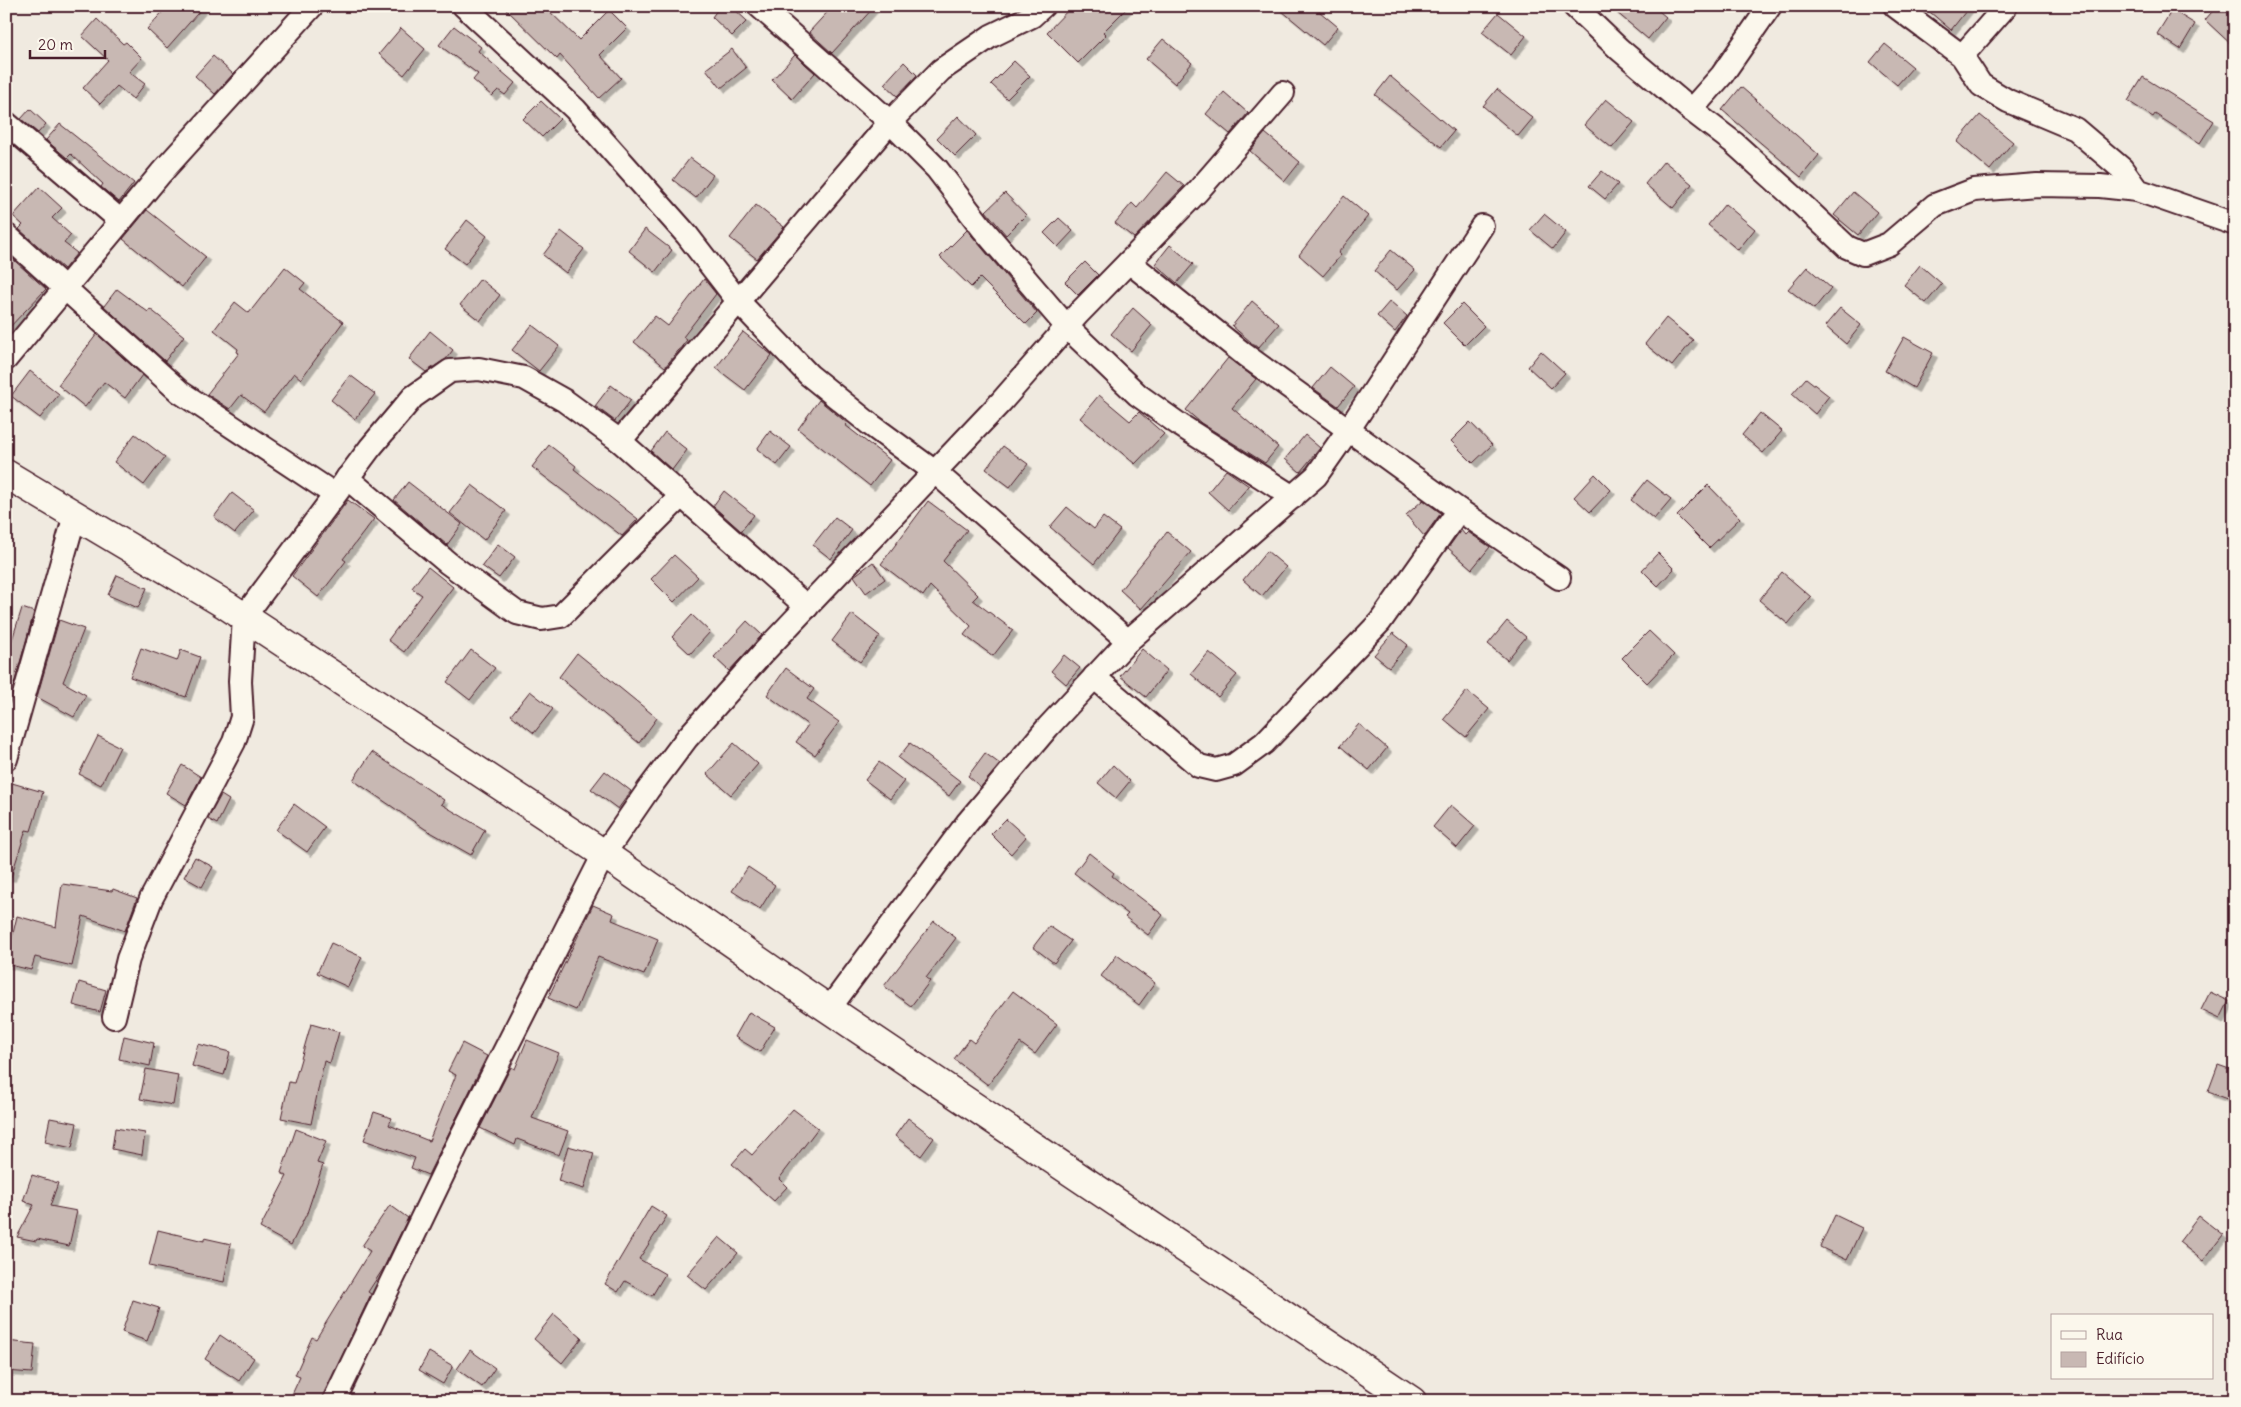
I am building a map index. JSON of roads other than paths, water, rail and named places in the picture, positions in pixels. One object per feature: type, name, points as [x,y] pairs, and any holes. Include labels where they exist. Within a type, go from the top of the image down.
[{"type":"main road","points":[[6,474],[244,617],[604,854],[829,1009],[1412,1401]]},
{"type":"street","points":[[6,359],[121,221],[312,6]]},
{"type":"street","points":[[464,6],[575,109],[687,235],[738,301],[809,375],[871,425],[935,472],[1128,641]]},
{"type":"street","points":[[759,6],[890,122],[938,169],[983,229],[1067,327],[1138,395],[1187,430],[1293,497]]},
{"type":"street","points":[[620,441],[890,122],[942,70],[991,36],[1032,16],[1043,6]]},
{"type":"street","points":[[1574,6],[1619,49],[1691,110],[1734,143],[1847,248],[1863,254],[1889,244],[1935,205],[1974,190],[2037,185],[2100,186],[2137,190],[2235,224]]},
{"type":"street","points":[[1691,110],[1722,75],[1770,6]]},
{"type":"street","points":[[1896,6],[1962,56],[1981,85],[2008,101],[2075,129],[2122,169],[2137,190]]},
{"type":"street","points":[[1962,56],[2006,6]]},
{"type":"street","points":[[334,1401],[460,1139],[604,854],[687,738],[807,607],[1001,402],[1067,327],[1197,192],[1283,93]]},
{"type":"street","points":[[6,123],[121,221]]},
{"type":"street","points":[[829,1009],[967,823],[1048,727],[1128,641],[1236,544],[1316,476],[1482,226]]},
{"type":"street","points":[[6,235],[180,392],[340,486],[517,613],[542,619],[561,616],[681,496]]},
{"type":"street","points":[[1129,262],[1245,355],[1459,510],[1559,578]]},
{"type":"street","points":[[114,1017],[128,959],[151,899],[234,742],[242,717],[240,682],[244,617],[340,486],[413,397],[450,372],[479,369],[524,378],[565,401],[620,441],[807,607]]},
{"type":"street","points":[[1094,677],[1199,766],[1216,770],[1234,765],[1264,743],[1380,622],[1459,510]]},
{"type":"street","points":[[6,759],[75,515]]}]
